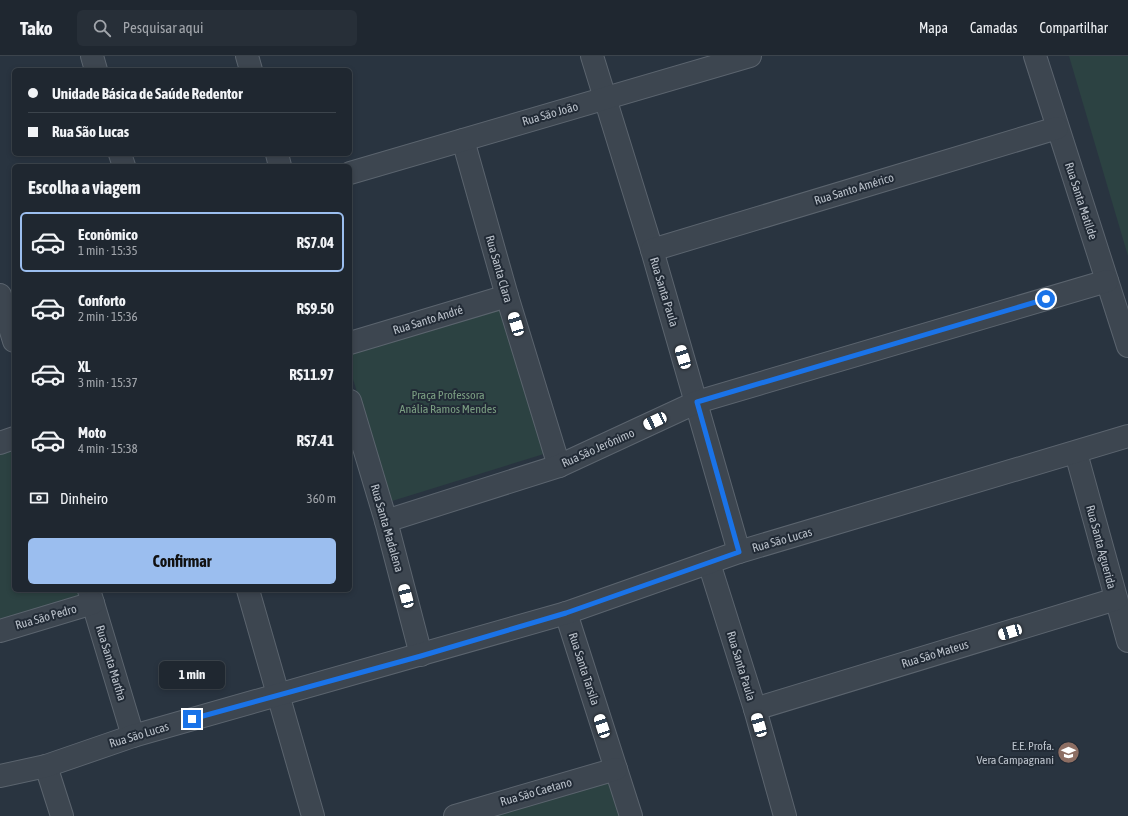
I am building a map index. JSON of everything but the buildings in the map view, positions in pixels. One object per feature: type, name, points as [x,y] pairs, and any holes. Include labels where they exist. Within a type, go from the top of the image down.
[{"type":"street","points":[[92,56],[95,68]]},
{"type":"street","points":[[247,56],[251,68]]},
{"type":"street","name":"Rua Santa Paula","points":[[592,56],[604,99],[652,250],[739,552]]},
{"type":"street","name":"Rua São João","points":[[352,172],[750,56]]},
{"type":"street","name":"Rua Santa Matilde","points":[[1035,56],[1128,346]]},
{"type":"street","name":"Rua Santo Américo","points":[[652,250],[1057,128]]},
{"type":"street","name":"Rua Santa Clara","points":[[463,140],[507,296],[559,466]]},
{"type":"street","name":"Rua São Jerônimo","points":[[386,521],[559,466],[697,402],[1107,281]]},
{"type":"street","points":[[0,291],[12,287]]},
{"type":"street","points":[[0,295],[12,334]]},
{"type":"street","name":"Rua Santo André","points":[[352,342],[507,296]]},
{"type":"street","name":"Rua Santa Madalena","points":[[352,408],[386,521],[421,656]]},
{"type":"street","name":"Rua São Lucas","points":[[0,776],[46,766],[133,736],[279,694],[421,656],[566,613],[709,564],[739,552],[1076,453],[1128,436]]},
{"type":"street","points":[[0,443],[12,439]]},
{"type":"street","name":"Rua Santa Aguerida","points":[[1076,453],[1128,640]]},
{"type":"street","name":"Rua Santa Paula","points":[[709,564],[755,710],[785,816]]},
{"type":"street","points":[[249,592],[313,816]]},
{"type":"street","name":"Rua São Pedro","points":[[0,631],[91,597]]},
{"type":"street","name":"Rua Santa Martha","points":[[91,597],[133,736]]},
{"type":"street","name":"Rua São Mateus","points":[[755,710],[1116,599]]},
{"type":"street","name":"Rua Santa Tarsila","points":[[566,613],[631,816]]},
{"type":"street","points":[[46,766],[62,816]]},
{"type":"street","name":"Rua São Caetano","points":[[468,814],[616,769]]},
{"type":"green space","points":[[1069,56],[1128,56],[1128,256]]},
{"type":"green space","name":"Praça Professora Anália Ramos Mendes","points":[[500,305],[547,453],[392,501],[352,376],[352,348]]},
{"type":"green space","points":[[12,450],[12,592],[78,592],[80,598],[0,622],[0,453]]},
{"type":"green space","points":[[610,777],[623,816],[490,816]]},
{"type":"place","name":"E.E. Profa. Vera Campagnani","points":[[1069,753]]},
{"type":"route","points":[[192,719],[421,656],[566,613],[709,564],[739,552],[697,402],[1046,299]]}]
